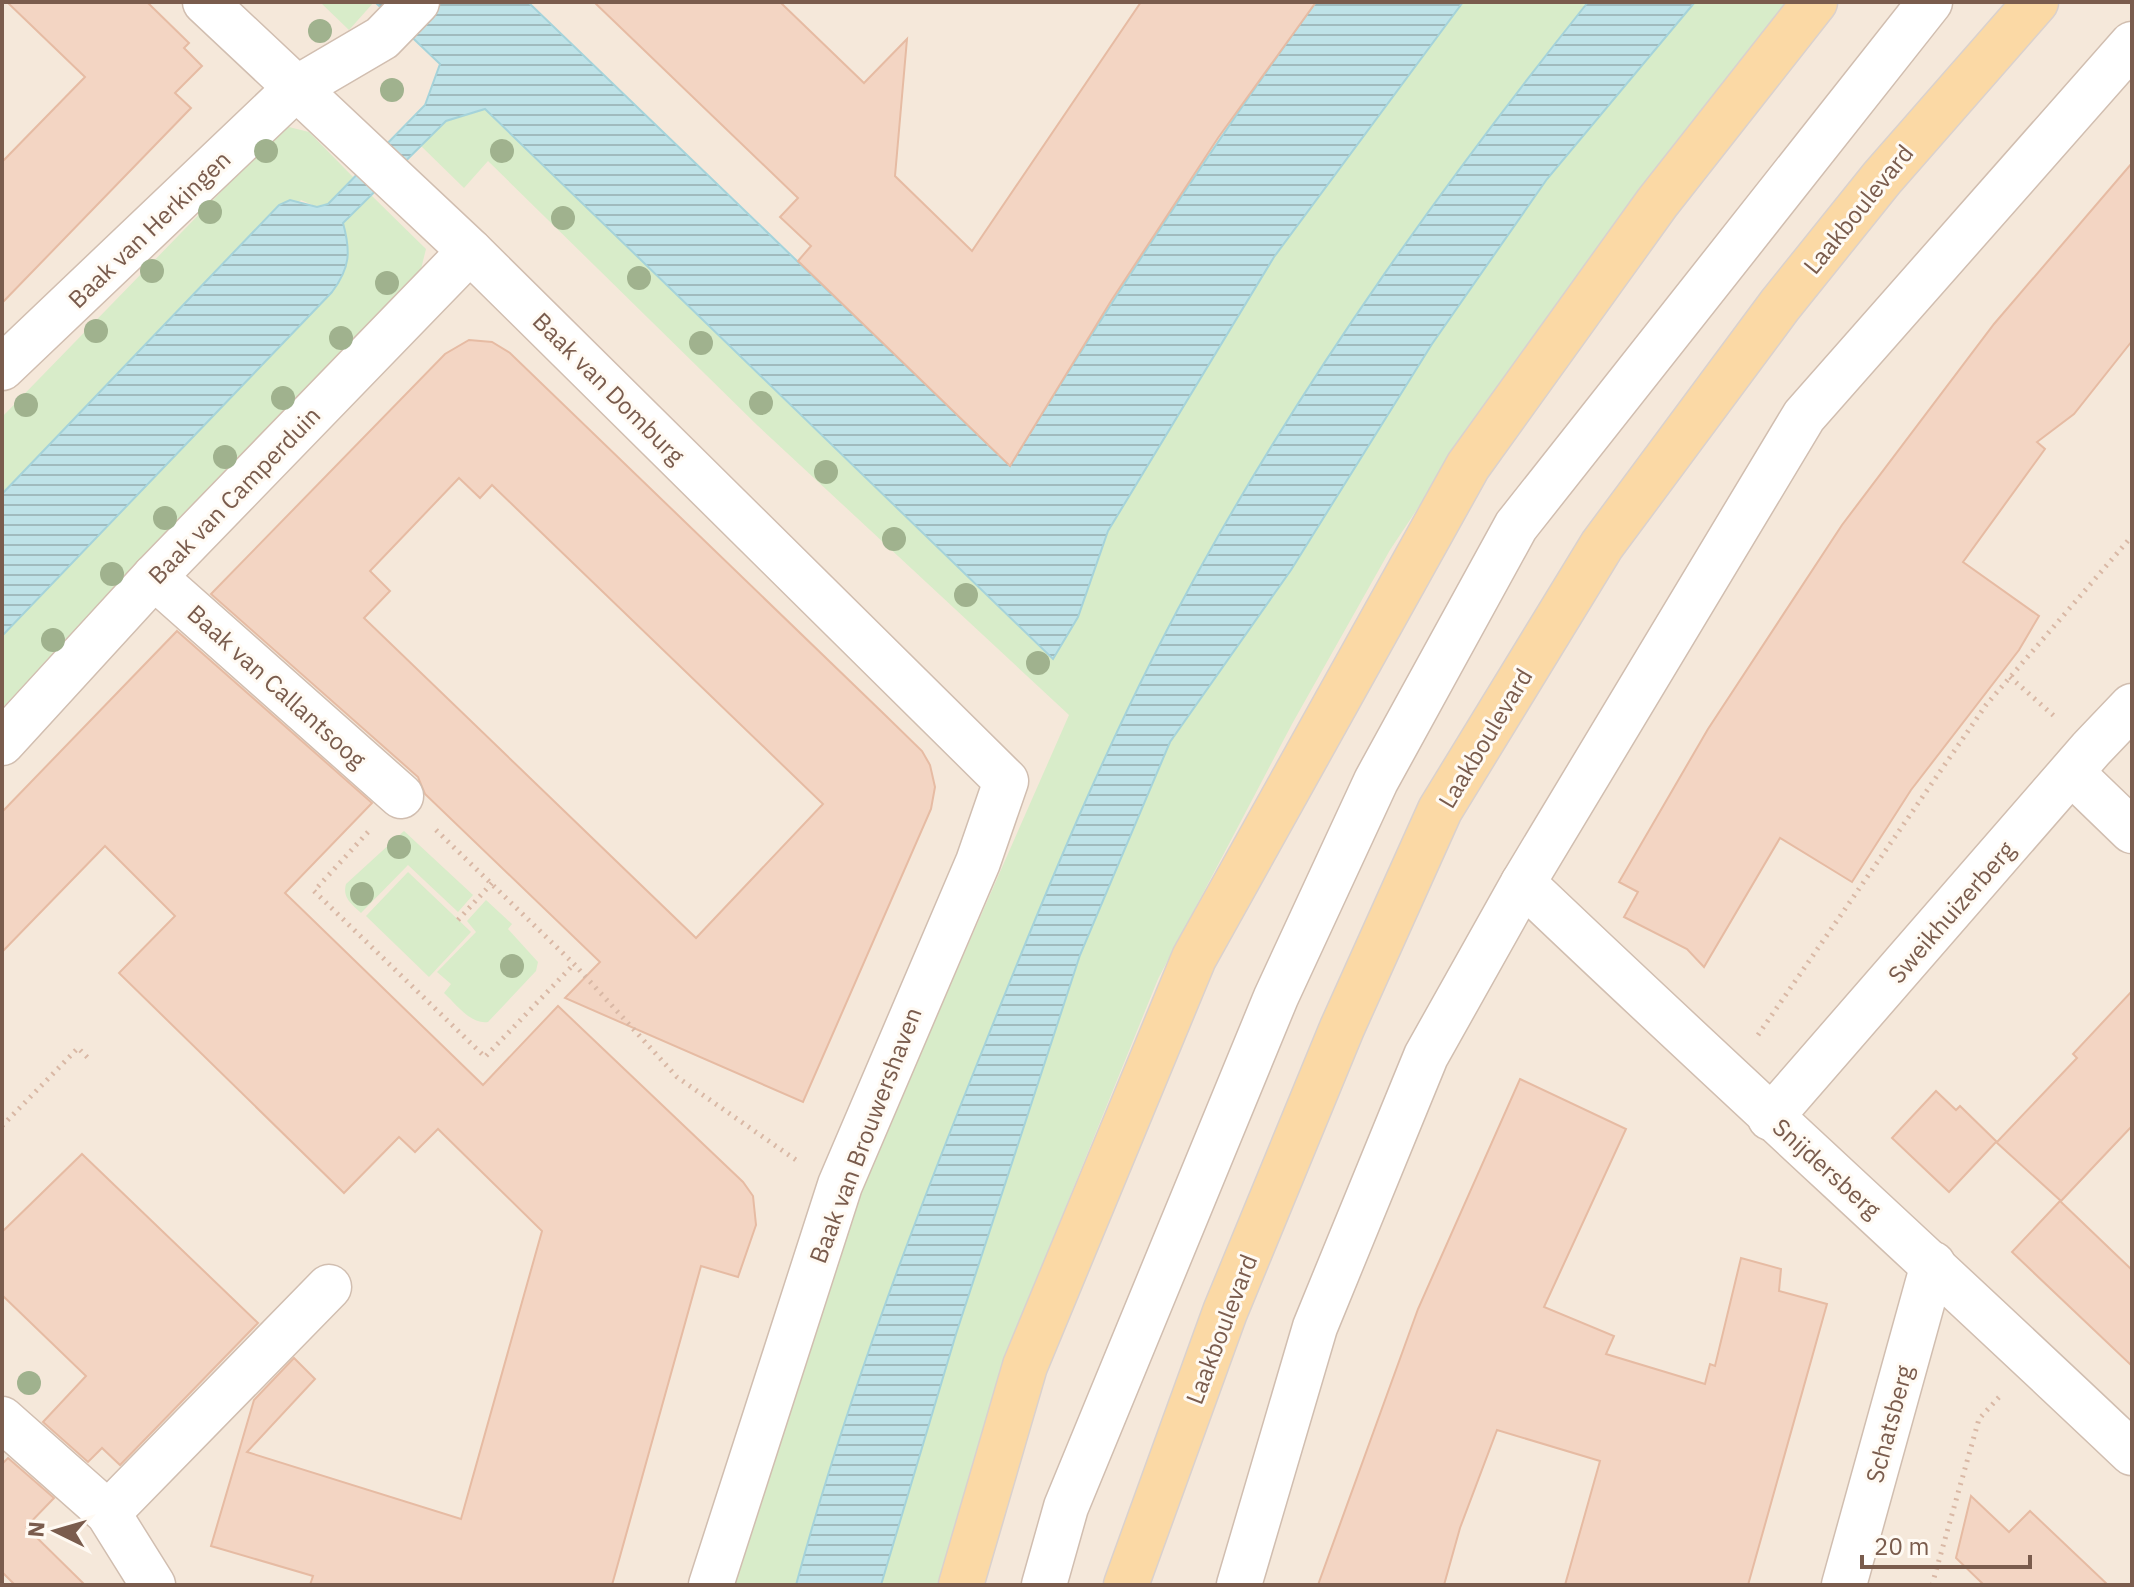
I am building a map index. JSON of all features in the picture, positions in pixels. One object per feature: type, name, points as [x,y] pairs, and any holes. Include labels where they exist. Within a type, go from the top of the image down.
[{"type":"main road","points":[[961,1585],[1025,1366],[1194,958],[1468,466],[1657,203],[1815,2]]},
{"type":"main road","name":"Laakboulevard","points":[[1126,1585],[1225,1312],[1342,1028],[1440,810],[1602,545],[1761,330],[1892,166],[2036,2]]},
{"type":"street","name":"Baak van Domburg","points":[[205,2],[295,89],[358,142],[1006,781]]},
{"type":"street","name":"Baak van Herkingen","points":[[2,368],[295,89],[382,38],[417,2]]},
{"type":"street","points":[[1044,1585],[1066,1507],[1276,997],[1376,781],[1516,526],[1930,2]]},
{"type":"street","points":[[1239,1585],[1320,1313],[1426,1056],[1523,883],[1804,416],[2132,44]]},
{"type":"street","name":"Baak van Camperduin","points":[[2,743],[154,577],[470,251]]},
{"type":"street","name":"Baak van Callantsoog","points":[[154,577],[401,796]]},
{"type":"street","name":"Sweikhuizerberg","points":[[1770,1118],[2073,774],[2091,749],[2132,706]]},
{"type":"street","points":[[2073,774],[2132,831]]},
{"type":"street","name":"Baak van Brouwershaven","points":[[711,1585],[840,1185],[978,862],[1006,781]]},
{"type":"street","name":"Snijdersberg","points":[[1523,883],[1728,1079],[1933,1264],[2132,1453]]},
{"type":"street","name":"Schatsberg","points":[[1844,1585],[1933,1264]]},
{"type":"street","points":[[108,1513],[329,1287]]},
{"type":"street","points":[[2,1419],[108,1513],[153,1585]]},
{"type":"path","points":[[1728,1079],[1986,705],[2132,536]]},
{"type":"path","points":[[2010,677],[2032,696]]},
{"type":"path","points":[[574,964],[485,1057],[314,891],[401,796],[574,964],[677,1077],[777,1149],[840,1185]]},
{"type":"path","points":[[458,920],[492,883]]},
{"type":"path","points":[[2,1126],[78,1048],[89,1059]]},
{"type":"path","points":[[1932,1585],[1979,1419],[2033,1359]]},
{"type":"shaded area","points":[[2,2],[2132,2],[2132,1585],[2,1585]]},
{"type":"green space","points":[[320,2],[374,2],[349,30]]},
{"type":"green space","points":[[1463,2],[1588,2],[1484,136],[1384,275],[1290,417],[1203,563],[1113,740],[985,1044],[859,1379],[796,1585],[732,1585],[858,1195],[1069,715],[757,425],[488,161],[464,188],[421,146],[447,121],[485,109],[1052,659],[1078,617],[1108,531],[1274,257]]},
{"type":"green space","points":[[1695,2],[1788,2],[1670,149],[1505,377],[1390,550],[1292,724],[1158,979],[1007,1352],[941,1585],[881,1585],[956,1334],[1080,955],[1170,742],[1291,570],[1432,344],[1547,179]]},
{"type":"green space","points":[[285,126],[309,132],[354,178],[328,204],[317,207],[301,200],[2,494],[2,417]]},
{"type":"green space","points":[[371,195],[426,249],[420,273],[2,708],[2,636],[332,292],[346,260],[342,224]]},
{"type":"green space","points":[[404,831],[473,895],[458,912],[408,865],[361,913],[349,900],[345,893],[346,884]]},
{"type":"green space","points":[[408,872],[471,932],[429,977],[366,916]]},
{"type":"green space","points":[[486,900],[512,924],[508,929],[538,962],[536,971],[488,1022],[482,1022],[464,1013],[444,993],[451,984],[437,972],[476,932],[467,921]]},
{"type":"water","points":[[375,2],[528,2],[1010,466],[1158,231],[1316,2],[1463,2],[1274,257],[1108,531],[1078,617],[1053,659],[485,109],[446,121],[343,223],[347,243],[346,267],[332,292],[2,636],[2,494],[279,205],[290,200],[317,207],[328,204],[425,105],[440,64]]},
{"type":"water","points":[[1588,2],[1695,2],[1547,179],[1432,344],[1291,570],[1170,742],[1080,955],[956,1334],[881,1585],[796,1585],[859,1379],[933,1177],[1060,860],[1142,680],[1245,489],[1336,345],[1433,205]]},
{"type":"building","points":[[7,2],[147,2],[189,43],[184,48],[202,66],[175,93],[191,108],[2,303],[2,162],[85,77]]},
{"type":"building","points":[[594,2],[780,2],[864,83],[907,39],[895,176],[972,251],[1141,2],[1316,2],[1218,138],[1111,301],[1010,466],[798,261],[811,246],[780,217],[798,198]]},
{"type":"building","points":[[2132,163],[2132,341],[2074,414],[2037,442],[2045,449],[1963,562],[2039,616],[2019,650],[1911,790],[1852,882],[1780,838],[1704,967],[1687,949],[1624,917],[1638,892],[1619,882],[1708,729],[1842,525],[1994,324]]},
{"type":"building","points":[[469,340],[492,342],[510,353],[922,751],[930,765],[935,787],[931,809],[803,1102],[565,998],[600,962],[425,794],[418,777],[211,594],[445,354]],"holes":[[[459,478],[480,498],[492,485],[823,804],[696,938],[364,618],[390,591],[370,571]]]},
{"type":"building","points":[[177,631],[372,803],[285,893],[483,1085],[558,1006],[743,1182],[753,1196],[756,1225],[738,1277],[701,1266],[612,1585],[310,1585],[313,1576],[211,1546],[254,1400],[294,1358],[315,1379],[247,1452],[461,1519],[542,1231],[438,1129],[415,1152],[399,1137],[344,1193],[119,973],[175,916],[105,846],[2,952],[2,812]]},
{"type":"building","points":[[2132,991],[2132,1126],[2061,1201],[1996,1142],[1949,1192],[1892,1138],[1936,1091],[1956,1110],[1960,1106],[1997,1142],[2077,1058],[2073,1054]]},
{"type":"building","points":[[1520,1079],[1626,1129],[1544,1307],[1614,1336],[1606,1354],[1705,1384],[1710,1364],[1715,1366],[1741,1258],[1781,1269],[1779,1291],[1827,1304],[1748,1585],[1565,1585],[1600,1461],[1497,1430],[1460,1528],[1444,1585],[1318,1585],[1418,1309]]},
{"type":"building","points":[[82,1154],[258,1323],[120,1465],[102,1448],[88,1462],[43,1422],[86,1376],[2,1295],[2,1232]]},
{"type":"building","points":[[2060,1201],[2132,1270],[2132,1366],[2012,1252]]},
{"type":"building","points":[[8,1458],[54,1498],[26,1527],[85,1585],[15,1585],[2,1572],[2,1464]]},
{"type":"building","points":[[1971,1496],[2009,1532],[2030,1511],[2108,1585],[1984,1585],[1956,1558]]}]
